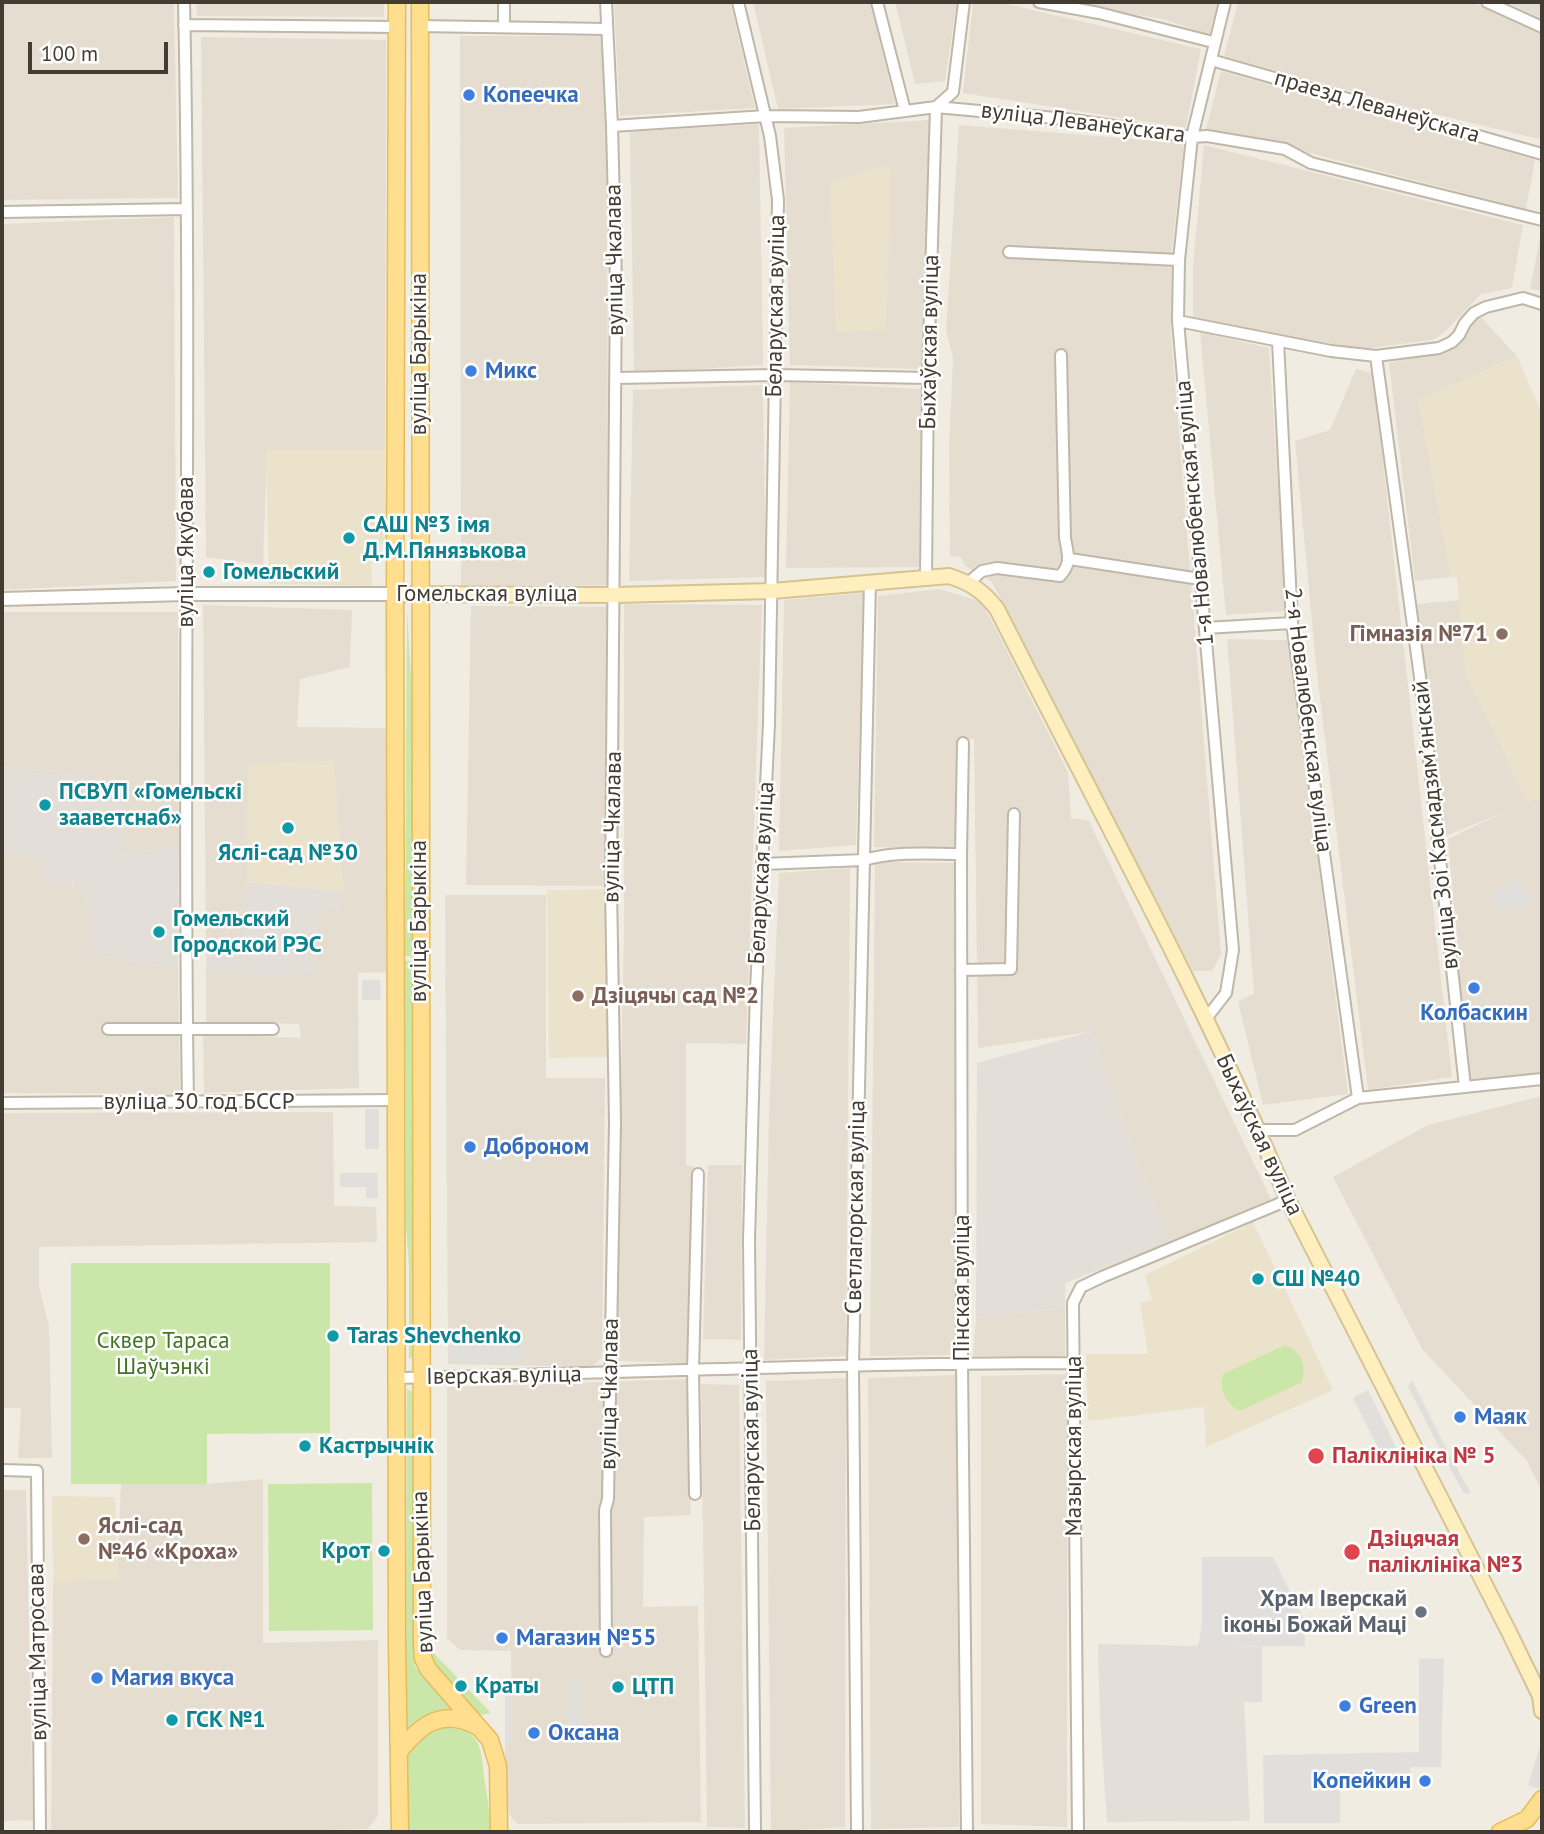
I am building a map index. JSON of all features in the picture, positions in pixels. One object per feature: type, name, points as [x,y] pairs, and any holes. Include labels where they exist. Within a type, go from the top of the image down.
[{"type":"main road","name":"вуліца Барыкіна","points":[[397,2],[396,1378],[400,1832]]},
{"type":"main road","name":"вуліца Барыкіна","points":[[419,2],[423,1658],[434,1676],[490,1740],[498,1766],[499,1832]]},
{"type":"main road","name":"Гомельская вуліца","points":[[395,594],[615,595],[772,591],[949,576],[970,582]]},
{"type":"main road","name":"Быхаўская вуліца","points":[[970,582],[985,593],[997,609],[1205,1020],[1259,1130],[1288,1200],[1541,1697],[1542,1711]]},
{"type":"main road","points":[[399,1752],[409,1738],[431,1721],[457,1719],[482,1729]]},
{"type":"main road","points":[[1500,1832],[1527,1819],[1542,1799]]},
{"type":"main road","points":[[390,1832],[400,1809]]},
{"type":"main road","points":[[499,1814],[514,1832]]},
{"type":"street","name":"вуліца Якубава","points":[[184,2],[187,209],[188,1102]]},
{"type":"street","points":[[504,27],[505,2]]},
{"type":"street","name":"вуліца Чкалава","points":[[606,2],[612,126],[616,379],[611,888],[615,1122],[608,1499],[605,1510],[606,1651]]},
{"type":"street","name":"Беларуская вуліца","points":[[738,2],[766,116],[778,200],[772,591],[749,1240],[755,1832]]},
{"type":"street","points":[[877,2],[905,111]]},
{"type":"street","points":[[936,107],[953,92],[964,2]]},
{"type":"street","points":[[1039,2],[1099,13],[1213,42]]},
{"type":"street","name":"1-я Новалюбенская вуліца","points":[[1205,1020],[1226,993],[1233,950],[1178,321],[1179,260],[1192,137],[1224,2]]},
{"type":"street","points":[[1487,2],[1542,27]]},
{"type":"street","points":[[184,25],[397,27]]},
{"type":"street","points":[[419,26],[607,29]]},
{"type":"street","name":"праезд Леванеўскага","points":[[1211,60],[1542,154]]},
{"type":"street","name":"вуліца Леванеўскага","points":[[612,126],[766,116],[859,117],[936,107],[1066,119],[1192,137],[1207,136],[1284,149],[1311,163],[1542,220]]},
{"type":"street","name":"Быхаўская вуліца","points":[[926,577],[928,378],[936,107]]},
{"type":"street","points":[[2,212],[187,209]]},
{"type":"street","points":[[1009,252],[1179,260]]},
{"type":"street","points":[[1178,321],[1331,351],[1376,356],[1440,348],[1452,342],[1474,313],[1486,307],[1515,298],[1542,304]]},
{"type":"street","name":"2-я Новалюбенская вуліца","points":[[1278,341],[1292,623],[1358,1098]]},
{"type":"street","points":[[970,582],[982,570],[997,568],[1060,576],[1067,568],[1070,559],[1065,538],[1061,355]]},
{"type":"street","name":"вуліца Зоі Касмадзямʼянскай","points":[[1376,356],[1420,677],[1465,1087]]},
{"type":"street","points":[[616,379],[775,375],[928,378]]},
{"type":"street","points":[[1070,559],[1200,579]]},
{"type":"street","name":"Светлагорская вуліца","points":[[857,1832],[853,1364],[870,581]]},
{"type":"street","name":"Гомельская вуліца","points":[[2,599],[186,594],[395,594]]},
{"type":"street","points":[[1205,628],[1292,623]]},
{"type":"street","name":"Пінская вуліца","points":[[963,743],[962,1363],[967,1832]]},
{"type":"street","points":[[961,970],[1010,969],[1014,814]]},
{"type":"street","points":[[762,864],[864,860],[877,856],[906,854],[961,855]]},
{"type":"street","points":[[108,1029],[273,1029]]},
{"type":"street","points":[[1259,1130],[1295,1130],[1358,1098],[1542,1079]]},
{"type":"street","name":"вуліца 30 год БССР","points":[[2,1103],[396,1100]]},
{"type":"street","points":[[695,1494],[693,1370],[698,1174]]},
{"type":"street","name":"Мазырская вуліца","points":[[1078,1832],[1073,1303],[1081,1287],[1210,1230],[1288,1200]]},
{"type":"street","name":"Іверская вуліца","points":[[396,1378],[853,1364],[1073,1363]]},
{"type":"street","name":"вуліца Матросава","points":[[2,1469],[37,1471],[40,1832]]},
{"type":"shaded area","points":[[2,2],[174,2],[178,198],[2,200]]},
{"type":"shaded area","points":[[196,2],[384,2],[384,17],[197,16]]},
{"type":"shaded area","points":[[614,2],[730,2],[755,108],[620,116]]},
{"type":"shaded area","points":[[753,2],[870,2],[895,104],[778,109]]},
{"type":"shaded area","points":[[895,2],[957,2],[945,81],[915,84]]},
{"type":"shaded area","points":[[973,2],[998,2],[1201,49],[1186,128],[963,93]]},
{"type":"shaded area","points":[[1060,2],[1218,2],[1209,35],[1163,19]]},
{"type":"shaded area","points":[[1238,2],[1471,2],[1542,31],[1542,127],[1539,139],[1422,111],[1224,56]]},
{"type":"shaded area","points":[[1506,2],[1542,2],[1542,19]]},
{"type":"shaded area","points":[[460,36],[607,36],[608,585],[461,585]]},
{"type":"shaded area","points":[[201,37],[386,40],[385,450],[267,450],[263,565],[206,557]]},
{"type":"shaded area","points":[[1221,71],[1535,160],[1526,209],[1206,129]]},
{"type":"shaded area","points":[[929,120],[922,369],[790,365],[784,128]]},
{"type":"shaded area","points":[[759,124],[763,365],[634,373],[630,132]]},
{"type":"shaded area","points":[[959,125],[1184,143],[1172,250],[1171,332],[1221,954],[1212,971],[1193,971],[992,582],[965,566],[961,557],[950,556],[949,446],[953,358],[946,330]]},
{"type":"shaded area","points":[[1204,145],[1523,225],[1512,288],[1481,294],[1445,332],[1432,340],[1362,349],[1193,320],[1193,266]]},
{"type":"shaded area","points":[[891,164],[886,330],[836,332],[830,182]]},
{"type":"shaded area","points":[[174,217],[176,581],[2,590],[2,224]]},
{"type":"shaded area","points":[[1541,233],[1542,291],[1530,289]]},
{"type":"shaded area","points":[[1480,316],[1517,356],[1419,401],[1451,577],[1415,581],[1389,363],[1440,352]]},
{"type":"shaded area","points":[[1200,332],[1269,348],[1286,611],[1226,615]]},
{"type":"shaded area","points":[[1517,356],[1542,414],[1542,799],[1528,801],[1466,675],[1457,578],[1451,577],[1419,401]]},
{"type":"shaded area","points":[[1356,369],[1373,373],[1452,1077],[1368,1090],[1316,665],[1295,441],[1330,430]]},
{"type":"shaded area","points":[[790,382],[921,389],[919,567],[786,568]]},
{"type":"shaded area","points":[[763,385],[766,577],[629,581],[633,390]]},
{"type":"shaded area","points":[[266,450],[385,450],[386,544],[371,546],[372,586],[269,584]]},
{"type":"shaded area","points":[[940,589],[982,602],[1068,772],[1071,818],[1089,821],[1271,1199],[1168,1243],[1090,1032],[978,1048],[974,739],[957,739],[956,849],[874,847],[878,596]]},
{"type":"shaded area","points":[[864,593],[856,845],[779,851],[784,600]]},
{"type":"shaded area","points":[[1460,600],[1466,675],[1528,801],[1542,799],[1542,1072],[1468,1081],[1448,839],[1504,812],[1446,836],[1425,686],[1417,604]]},
{"type":"shaded area","points":[[624,604],[762,605],[746,1044],[686,1043],[686,1165],[693,1166],[691,1363],[615,1361],[624,935]]},
{"type":"shaded area","points":[[203,605],[352,610],[350,667],[300,679],[297,727],[387,728],[386,972],[358,973],[359,1088],[204,1093],[203,1034],[301,1038],[299,1024],[206,1022],[206,971],[242,970],[319,911],[336,909],[344,890],[247,882],[237,950],[206,953]]},
{"type":"shaded area","points":[[471,606],[607,607],[605,886],[466,885]]},
{"type":"shaded area","points":[[2,612],[178,612],[179,847],[123,853],[86,773],[2,767]]},
{"type":"shaded area","points":[[1227,639],[1287,640],[1348,1094],[1263,1105],[1238,1001],[1254,994]]},
{"type":"shaded area","points":[[334,761],[344,891],[247,882],[248,763]]},
{"type":"shaded area","points":[[2,767],[86,773],[124,787],[123,853],[179,847],[178,969],[94,955],[86,891],[74,889],[74,880],[73,883],[46,883],[41,855],[2,855]]},
{"type":"shaded area","points":[[2,855],[41,855],[46,883],[73,883],[74,889],[86,891],[94,955],[178,969],[180,1094],[2,1093]]},
{"type":"shaded area","points":[[875,862],[955,863],[956,1355],[870,1356]]},
{"type":"shaded area","points":[[850,868],[846,1356],[764,1360],[769,1114],[779,873]]},
{"type":"shaded area","points":[[1519,878],[1531,903],[1516,911],[1512,905],[1500,912],[1491,894]]},
{"type":"shaded area","points":[[247,882],[344,891],[336,909],[319,912],[315,973],[251,979],[242,971],[206,971],[206,953],[237,949]]},
{"type":"shaded area","name":"Дзіцячы сад №2","points":[[607,889],[609,1057],[549,1058],[547,890]]},
{"type":"shaded area","points":[[445,895],[546,895],[546,1078],[605,1078],[602,1357],[592,1367],[448,1364]]},
{"type":"shaded area","points":[[362,980],[380,980],[381,1000],[362,1000]]},
{"type":"shaded area","points":[[1090,1032],[1168,1243],[1065,1283],[1065,1308],[976,1318],[977,1063]]},
{"type":"shaded area","points":[[1542,1096],[1542,1491],[1527,1461],[1422,1349],[1333,1177],[1428,1125]]},
{"type":"shaded area","points":[[365,1109],[379,1109],[379,1149],[365,1149]]},
{"type":"shaded area","points":[[333,1112],[334,1206],[376,1207],[377,1242],[39,1247],[39,1286],[49,1326],[52,1458],[18,1458],[21,1408],[2,1408],[2,1113]]},
{"type":"shaded area","points":[[708,1165],[742,1165],[741,1340],[703,1339]]},
{"type":"shaded area","points":[[340,1173],[378,1173],[378,1198],[366,1198],[366,1187],[340,1187]]},
{"type":"shaded area","points":[[1253,1222],[1333,1390],[1206,1447],[1204,1407],[1088,1421],[1086,1354],[1148,1354],[1140,1303],[1152,1300],[1145,1275]]},
{"type":"shaded area","points":[[1065,1308],[1065,1356],[973,1356],[976,1318]]},
{"type":"shaded area","points":[[450,1335],[524,1336],[524,1362],[450,1362]]},
{"type":"shaded area","points":[[1067,1374],[1067,1827],[981,1824],[981,1376]]},
{"type":"shaded area","points":[[956,1375],[959,1827],[871,1829],[868,1378]]},
{"type":"shaded area","points":[[846,1378],[845,1827],[771,1832],[766,1381]]},
{"type":"shaded area","points":[[687,1379],[691,1515],[644,1517],[643,1607],[698,1606],[701,1822],[518,1824],[511,1817],[507,1806],[505,1747],[512,1740],[511,1651],[460,1650],[447,1638],[447,1387]]},
{"type":"shaded area","points":[[1412,1380],[1471,1493],[1464,1494],[1441,1451],[1408,1387]]},
{"type":"shaded area","points":[[701,1384],[739,1385],[745,1828],[707,1827]]},
{"type":"shaded area","points":[[1368,1390],[1396,1447],[1381,1454],[1353,1398]]},
{"type":"shaded area","points":[[263,1479],[263,1643],[378,1640],[378,1816],[368,1829],[51,1832],[53,1581],[117,1579],[121,1484],[207,1484]]},
{"type":"shaded area","points":[[2,1490],[26,1490],[33,1820],[2,1821]]},
{"type":"shaded area","name":"Яслі-сад №46 «Кроха»","points":[[52,1496],[115,1497],[118,1580],[53,1581]]},
{"type":"shaded area","points":[[1202,1557],[1273,1557],[1305,1622],[1305,1646],[1198,1647],[1202,1622]]},
{"type":"shaded area","points":[[1098,1644],[1262,1647],[1262,1702],[1244,1702],[1250,1821],[1107,1822]]},
{"type":"shaded area","points":[[1444,1658],[1441,1767],[1411,1767],[1409,1787],[1340,1788],[1340,1823],[1264,1823],[1263,1755],[1419,1752],[1419,1659]]},
{"type":"shaded area","points":[[570,1680],[581,1681],[579,1726],[568,1726]]},
{"type":"shaded area","points":[[512,1687],[512,1740],[505,1747],[505,1691]]},
{"type":"shaded area","points":[[1539,1749],[1542,1750],[1542,1778],[1539,1789],[1528,1785]]},
{"type":"green space","points":[[407,611],[412,694],[412,956],[405,956]]},
{"type":"green space","points":[[405,961],[412,961],[412,1358],[409,1358],[406,1226]]},
{"type":"green space","name":"Сквер Тараса Шаўчэнкі","points":[[71,1263],[330,1263],[330,1433],[207,1434],[207,1484],[71,1484]]},
{"type":"green space","points":[[1285,1345],[1299,1355],[1304,1370],[1302,1382],[1240,1411],[1230,1404],[1223,1391],[1223,1374]]},
{"type":"green space","points":[[407,1389],[412,1392],[415,1667],[453,1711],[426,1715],[406,1731]]},
{"type":"green space","points":[[372,1483],[373,1630],[269,1631],[268,1484]]},
{"type":"green space","points":[[429,1648],[491,1713],[480,1715],[457,1693],[436,1668]]},
{"type":"green space","points":[[437,1727],[464,1731],[477,1741],[482,1758],[490,1832],[407,1832],[407,1757],[413,1744]]},
{"type":"place","name":"Копеечка","points":[[469,95]]},
{"type":"place","name":"Микс","points":[[471,371]]},
{"type":"place","name":"САШ №3 імя Д.М.Пянязькова","points":[[349,538]]},
{"type":"place","name":"Гомельский","points":[[209,572]]},
{"type":"place","name":"Гімназія №71","points":[[1502,634]]},
{"type":"place","name":"ПСВУП «Гомельскі зааветснаб»","points":[[45,805]]},
{"type":"place","name":"Яслі-сад №30","points":[[288,828]]},
{"type":"place","name":"Гомельский Городской РЭС","points":[[159,932]]},
{"type":"place","name":"Колбаскин","points":[[1474,988]]},
{"type":"place","name":"Дзіцячы сад №2","points":[[578,996]]},
{"type":"place","name":"Доброном","points":[[470,1147]]},
{"type":"place","name":"СШ №40","points":[[1258,1279]]},
{"type":"place","name":"Taras Shevchenko","points":[[333,1336]]},
{"type":"place","name":"Маяк","points":[[1460,1417]]},
{"type":"place","name":"Кастрычнік","points":[[305,1446]]},
{"type":"place","name":"Паліклініка № 5","points":[[1316,1456]]},
{"type":"place","name":"Яслі-сад №46 «Кроха»","points":[[84,1539]]},
{"type":"place","name":"Крот","points":[[384,1551]]},
{"type":"place","name":"Дзіцячая паліклініка №3","points":[[1352,1552]]},
{"type":"place","name":"Храм Іверскай іконы Божай Маці","points":[[1421,1612]]},
{"type":"place","name":"Магазин №55","points":[[502,1638]]},
{"type":"place","name":"Магия вкуса","points":[[97,1678]]},
{"type":"place","name":"Краты","points":[[461,1686]]},
{"type":"place","name":"ЦТП","points":[[618,1687]]},
{"type":"place","name":"Green","points":[[1345,1706]]},
{"type":"place","name":"ГСК №1","points":[[172,1720]]},
{"type":"place","name":"Оксана","points":[[534,1733]]},
{"type":"place","name":"Копейкин","points":[[1425,1781]]}]
